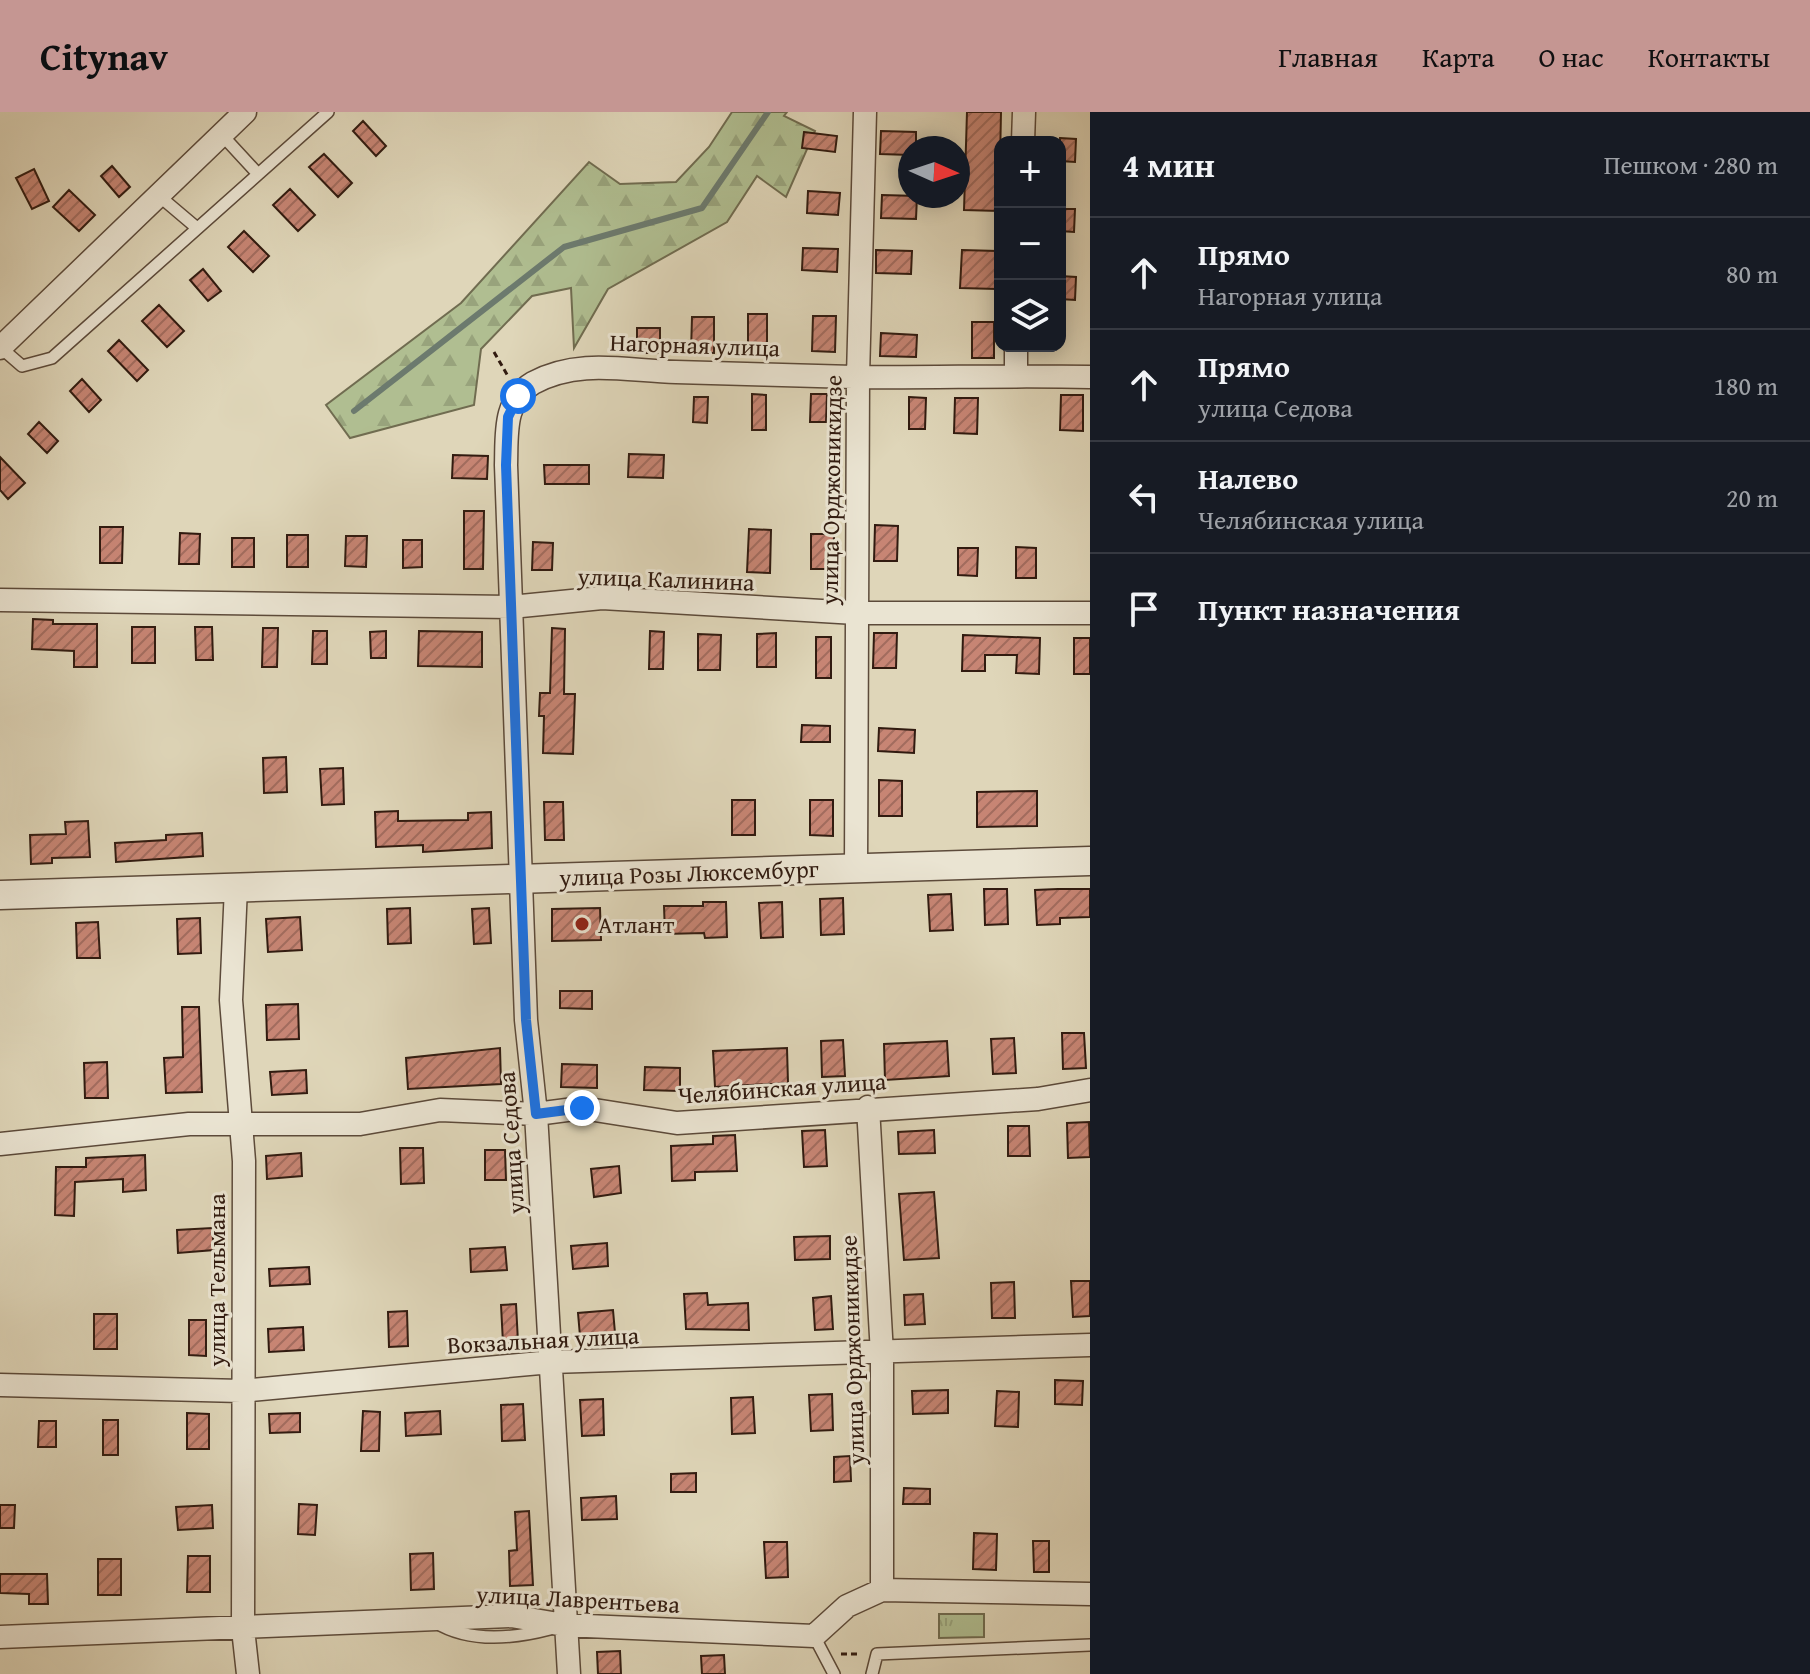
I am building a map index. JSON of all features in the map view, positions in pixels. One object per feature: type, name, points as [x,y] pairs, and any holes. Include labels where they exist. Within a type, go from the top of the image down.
[{"type":"street","points":[[0,347],[245,112]]},
{"type":"street","name":"улица Орджоникидзе","points":[[856,868],[858,377],[865,112]]},
{"type":"street","points":[[1023,136],[1024,112]]},
{"type":"street","points":[[1016,352],[1016,375]]},
{"type":"street","name":"Нагорная улица","points":[[518,396],[531,384],[553,375],[593,367],[858,377],[1090,377]]},
{"type":"street","points":[[511,607],[508,417],[518,396]]},
{"type":"street","name":"улица Калинина","points":[[0,600],[511,607],[602,598],[856,613],[1090,613]]},
{"type":"street","name":"улица Седова","points":[[511,607],[526,1020],[536,1114],[569,1674]]},
{"type":"street","name":"улица Розы Люксембург","points":[[0,895],[1090,861]]},
{"type":"street","name":"улица Тельмана","points":[[236,887],[231,1000],[241,1125],[243,1629],[248,1674]]},
{"type":"street","name":"Челябинская улица","points":[[0,1144],[103,1131],[360,1124],[440,1110],[536,1114],[582,1108],[677,1123],[868,1107],[1038,1099],[1090,1090]]},
{"type":"street","name":"улица Орджоникидзе","points":[[868,1107],[882,1354],[882,1590]]},
{"type":"street","name":"Вокзальная улица","points":[[0,1385],[241,1391],[551,1362],[882,1354],[1090,1345]]},
{"type":"street","points":[[814,1636],[847,1606],[882,1590],[1090,1594]]},
{"type":"street","name":"улица Лаврентьева","points":[[0,1637],[511,1616],[564,1625],[814,1636]]},
{"type":"lane","points":[[0,347],[22,366],[52,358],[328,112]]},
{"type":"lane","points":[[222,135],[258,174]]},
{"type":"lane","points":[[158,195],[197,228]]},
{"type":"lane","points":[[814,1636],[834,1674]]},
{"type":"lane","points":[[872,1674],[877,1654],[1090,1645]]},
{"type":"path","points":[[494,352],[518,396]]},
{"type":"path","points":[[841,1655],[859,1654]]},
{"type":"green space","points":[[732,112],[787,112],[784,116],[815,131],[786,197],[757,176],[727,222],[608,289],[574,348],[571,288],[532,296],[481,349],[474,405],[350,438],[326,405],[461,303],[589,162],[620,184],[676,182],[709,147]]},
{"type":"green space","points":[[939,1614],[984,1614],[984,1637],[939,1638]]},
{"type":"building","points":[[967,112],[1001,112],[1001,136],[994,136],[994,211],[964,210],[970,208],[970,136],[966,136]]},
{"type":"building","points":[[363,121],[386,146],[376,156],[353,131]]},
{"type":"building","points":[[881,131],[916,132],[916,136],[898,136],[898,155],[880,154]]},
{"type":"building","points":[[804,132],[837,136],[835,152],[802,148]]},
{"type":"building","points":[[1066,138],[1076,139],[1075,162],[1066,161]]},
{"type":"building","points":[[324,154],[352,183],[338,197],[309,167]]},
{"type":"building","points":[[112,166],[130,187],[119,197],[101,176]]},
{"type":"building","points":[[34,169],[49,201],[32,209],[16,178]]},
{"type":"building","points":[[290,189],[315,215],[298,231],[273,205]]},
{"type":"building","points":[[69,190],[95,215],[79,231],[53,207]]},
{"type":"building","points":[[808,191],[840,193],[838,215],[807,213]]},
{"type":"building","points":[[882,195],[898,195],[898,208],[916,208],[916,219],[881,218]]},
{"type":"building","points":[[1066,209],[1075,209],[1074,232],[1066,231]]},
{"type":"building","points":[[244,231],[269,256],[253,272],[228,247]]},
{"type":"building","points":[[803,248],[838,249],[837,272],[802,270]]},
{"type":"building","points":[[876,250],[912,251],[911,274],[876,273]]},
{"type":"building","points":[[962,250],[994,251],[994,289],[960,288]]},
{"type":"building","points":[[203,269],[221,291],[208,301],[190,280]]},
{"type":"building","points":[[1066,276],[1076,277],[1075,300],[1066,299]]},
{"type":"building","points":[[159,305],[184,331],[167,347],[142,321]]},
{"type":"building","points":[[748,314],[767,314],[767,356],[748,356]]},
{"type":"building","points":[[813,316],[836,316],[835,352],[812,351]]},
{"type":"building","points":[[692,317],[714,317],[714,353],[691,352]]},
{"type":"building","points":[[972,322],[994,322],[994,358],[972,358]]},
{"type":"building","points":[[637,328],[660,328],[660,353],[637,353]]},
{"type":"building","points":[[881,333],[917,335],[916,357],[880,356]]},
{"type":"building","points":[[119,340],[148,370],[137,381],[108,351]]},
{"type":"building","points":[[82,379],[101,400],[89,412],[70,391]]},
{"type":"building","points":[[752,394],[766,395],[766,430],[752,430]]},
{"type":"building","points":[[811,394],[827,394],[826,422],[810,422]]},
{"type":"building","points":[[1061,395],[1083,395],[1083,431],[1060,430]]},
{"type":"building","points":[[694,397],[708,397],[707,423],[693,422]]},
{"type":"building","points":[[909,397],[926,398],[925,429],[909,429]]},
{"type":"building","points":[[955,398],[978,398],[977,434],[954,433]]},
{"type":"building","points":[[39,422],[58,441],[47,453],[28,434]]},
{"type":"building","points":[[629,454],[664,455],[663,478],[628,477]]},
{"type":"building","points":[[453,455],[488,456],[487,479],[452,478]]},
{"type":"building","points":[[0,457],[25,483],[8,499],[0,490]]},
{"type":"building","points":[[544,465],[589,465],[589,484],[545,484]]},
{"type":"building","points":[[464,511],[484,511],[483,569],[464,569]]},
{"type":"building","points":[[875,525],[898,526],[897,561],[874,561]]},
{"type":"building","points":[[100,527],[123,527],[122,563],[100,563]]},
{"type":"building","points":[[749,529],[771,530],[770,573],[747,572]]},
{"type":"building","points":[[180,533],[200,534],[199,564],[179,564]]},
{"type":"building","points":[[811,534],[834,534],[834,569],[811,569]]},
{"type":"building","points":[[287,535],[308,535],[308,567],[287,567]]},
{"type":"building","points":[[346,536],[367,536],[366,567],[345,566]]},
{"type":"building","points":[[232,538],[254,538],[254,567],[232,567]]},
{"type":"building","points":[[403,540],[422,540],[422,567],[403,568]]},
{"type":"building","points":[[533,542],[553,543],[552,570],[532,570]]},
{"type":"building","points":[[1016,547],[1036,548],[1036,578],[1016,578]]},
{"type":"building","points":[[958,548],[978,548],[977,576],[958,575]]},
{"type":"building","points":[[33,619],[53,620],[53,624],[97,624],[97,667],[74,667],[74,651],[32,649]]},
{"type":"building","points":[[132,627],[155,627],[155,663],[132,663]]},
{"type":"building","points":[[195,627],[212,627],[213,660],[196,660]]},
{"type":"building","points":[[263,628],[278,628],[277,667],[262,667]]},
{"type":"building","points":[[552,628],[565,629],[564,694],[575,694],[573,754],[543,753],[544,716],[539,716],[540,693],[550,693]]},
{"type":"building","points":[[313,631],[327,631],[327,664],[312,664]]},
{"type":"building","points":[[386,631],[386,658],[371,658],[370,632]]},
{"type":"building","points":[[419,631],[482,632],[482,667],[418,666]]},
{"type":"building","points":[[650,631],[664,632],[663,669],[649,669]]},
{"type":"building","points":[[776,633],[776,667],[757,667],[757,634]]},
{"type":"building","points":[[874,633],[897,633],[896,668],[873,668]]},
{"type":"building","points":[[698,634],[721,635],[720,670],[698,670]]},
{"type":"building","points":[[963,635],[1040,638],[1039,674],[1016,673],[1017,655],[985,655],[985,671],[962,671]]},
{"type":"building","points":[[816,637],[831,637],[831,678],[816,678]]},
{"type":"building","points":[[1074,638],[1090,638],[1090,674],[1074,674]]},
{"type":"building","points":[[802,725],[830,726],[830,742],[801,742]]},
{"type":"building","points":[[879,728],[915,730],[914,753],[878,751]]},
{"type":"building","points":[[286,757],[287,792],[264,793],[263,758]]},
{"type":"building","points":[[343,768],[344,804],[322,805],[320,769]]},
{"type":"building","points":[[879,780],[902,781],[902,816],[879,816]]},
{"type":"building","points":[[1037,791],[1037,826],[977,827],[977,792]]},
{"type":"building","points":[[732,800],[755,800],[755,835],[732,835]]},
{"type":"building","points":[[810,800],[833,800],[833,836],[810,835]]},
{"type":"building","points":[[544,802],[563,802],[564,840],[545,840]]},
{"type":"building","points":[[398,811],[398,821],[468,820],[468,813],[491,812],[492,848],[423,852],[423,845],[376,847],[375,812]]},
{"type":"building","points":[[88,821],[90,857],[52,858],[52,863],[31,864],[30,835],[66,834],[65,822]]},
{"type":"building","points":[[202,833],[203,856],[116,862],[115,843],[166,840],[166,835]]},
{"type":"building","points":[[984,889],[1007,889],[1008,924],[985,925]]},
{"type":"building","points":[[1090,889],[1090,917],[1060,918],[1060,924],[1037,925],[1035,890]]},
{"type":"building","points":[[951,894],[953,930],[930,931],[928,895]]},
{"type":"building","points":[[843,898],[844,934],[821,935],[820,899]]},
{"type":"building","points":[[703,902],[726,902],[727,937],[705,938],[704,933],[665,934],[664,906],[703,906]]},
{"type":"building","points":[[782,902],[783,937],[761,938],[759,903]]},
{"type":"building","points":[[410,908],[411,943],[388,944],[387,909]]},
{"type":"building","points":[[489,908],[491,943],[474,944],[472,909]]},
{"type":"building","points":[[600,908],[601,940],[552,941],[552,909]]},
{"type":"building","points":[[300,917],[302,950],[268,952],[266,919]]},
{"type":"building","points":[[200,918],[201,953],[178,954],[177,919]]},
{"type":"building","points":[[98,922],[100,958],[77,958],[76,923]]},
{"type":"building","points":[[560,991],[592,991],[592,1009],[560,1008]]},
{"type":"building","points":[[298,1004],[299,1039],[267,1040],[266,1005]]},
{"type":"building","points":[[182,1007],[199,1007],[202,1092],[166,1093],[164,1058],[183,1057]]},
{"type":"building","points":[[1062,1033],[1084,1033],[1086,1068],[1063,1069]]},
{"type":"building","points":[[1014,1038],[1016,1073],[993,1074],[991,1039]]},
{"type":"building","points":[[843,1040],[845,1076],[822,1077],[821,1041]]},
{"type":"building","points":[[947,1041],[949,1076],[885,1080],[884,1044]]},
{"type":"building","points":[[500,1048],[501,1084],[408,1089],[406,1058]]},
{"type":"building","points":[[787,1048],[788,1083],[715,1087],[713,1051]]},
{"type":"building","points":[[107,1062],[108,1098],[85,1098],[84,1063]]},
{"type":"building","points":[[562,1064],[597,1065],[597,1088],[561,1087]]},
{"type":"building","points":[[645,1067],[680,1068],[680,1091],[644,1090]]},
{"type":"building","points":[[306,1070],[307,1093],[272,1095],[270,1072]]},
{"type":"building","points":[[1089,1122],[1090,1157],[1068,1158],[1067,1123]]},
{"type":"building","points":[[1008,1126],[1029,1126],[1030,1156],[1008,1156]]},
{"type":"building","points":[[825,1130],[827,1166],[804,1167],[802,1131]]},
{"type":"building","points":[[934,1130],[935,1153],[899,1154],[898,1132]]},
{"type":"building","points":[[735,1135],[737,1171],[695,1172],[695,1180],[672,1181],[671,1146],[713,1144],[713,1136]]},
{"type":"building","points":[[400,1148],[423,1148],[424,1183],[401,1184]]},
{"type":"building","points":[[485,1150],[505,1150],[506,1180],[485,1180]]},
{"type":"building","points":[[301,1153],[302,1176],[267,1179],[266,1156]]},
{"type":"building","points":[[145,1155],[146,1190],[123,1192],[123,1179],[75,1182],[74,1216],[55,1215],[56,1167],[86,1167],[86,1158]]},
{"type":"building","points":[[619,1166],[621,1193],[594,1197],[591,1169]]},
{"type":"building","points":[[934,1192],[939,1258],[904,1260],[899,1194]]},
{"type":"building","points":[[212,1228],[214,1250],[178,1253],[177,1230]]},
{"type":"building","points":[[830,1236],[830,1259],[795,1260],[794,1237]]},
{"type":"building","points":[[607,1243],[608,1266],[573,1269],[571,1246]]},
{"type":"building","points":[[505,1247],[507,1270],[471,1272],[470,1249]]},
{"type":"building","points":[[309,1267],[310,1284],[270,1286],[269,1269]]},
{"type":"building","points":[[1071,1281],[1090,1281],[1090,1316],[1073,1317]]},
{"type":"building","points":[[1014,1282],[1015,1318],[992,1318],[991,1283]]},
{"type":"building","points":[[707,1293],[708,1305],[748,1303],[749,1330],[686,1329],[684,1294]]},
{"type":"building","points":[[923,1294],[925,1324],[905,1325],[904,1295]]},
{"type":"building","points":[[831,1296],[833,1329],[815,1330],[813,1298]]},
{"type":"building","points":[[516,1304],[518,1342],[503,1343],[501,1305]]},
{"type":"building","points":[[613,1310],[615,1333],[580,1336],[578,1313]]},
{"type":"building","points":[[407,1311],[408,1346],[389,1347],[388,1312]]},
{"type":"building","points":[[94,1314],[117,1314],[117,1349],[94,1349]]},
{"type":"building","points":[[189,1320],[206,1320],[206,1356],[189,1355]]},
{"type":"building","points":[[303,1327],[304,1350],[269,1352],[268,1329]]},
{"type":"building","points":[[1055,1380],[1083,1381],[1082,1405],[1055,1404]]},
{"type":"building","points":[[948,1390],[948,1413],[913,1414],[912,1391]]},
{"type":"building","points":[[997,1391],[1019,1392],[1018,1427],[995,1426]]},
{"type":"building","points":[[832,1394],[833,1430],[811,1431],[809,1395]]},
{"type":"building","points":[[753,1397],[755,1433],[732,1434],[731,1398]]},
{"type":"building","points":[[603,1399],[604,1435],[582,1436],[580,1400]]},
{"type":"building","points":[[523,1404],[525,1440],[502,1441],[501,1405]]},
{"type":"building","points":[[363,1411],[380,1412],[379,1451],[361,1451]]},
{"type":"building","points":[[440,1411],[441,1434],[406,1436],[405,1413]]},
{"type":"building","points":[[187,1413],[209,1414],[209,1449],[187,1449]]},
{"type":"building","points":[[300,1413],[300,1432],[270,1433],[269,1414]]},
{"type":"building","points":[[103,1420],[118,1420],[118,1455],[103,1455]]},
{"type":"building","points":[[39,1421],[56,1421],[56,1447],[38,1447]]},
{"type":"building","points":[[850,1456],[851,1481],[834,1482],[834,1457]]},
{"type":"building","points":[[696,1473],[696,1492],[671,1492],[671,1474]]},
{"type":"building","points":[[904,1488],[930,1489],[930,1504],[903,1504]]},
{"type":"building","points":[[616,1496],[617,1519],[582,1520],[581,1498]]},
{"type":"building","points":[[299,1504],[317,1505],[315,1535],[298,1534]]},
{"type":"building","points":[[0,1505],[15,1505],[14,1528],[0,1528]]},
{"type":"building","points":[[212,1505],[213,1528],[178,1530],[176,1507]]},
{"type":"building","points":[[529,1511],[533,1585],[510,1586],[509,1551],[517,1550],[515,1512]]},
{"type":"building","points":[[974,1533],[997,1534],[996,1570],[973,1569]]},
{"type":"building","points":[[1033,1541],[1049,1541],[1049,1572],[1034,1572]]},
{"type":"building","points":[[764,1542],[787,1542],[788,1577],[766,1578]]},
{"type":"building","points":[[433,1553],[434,1589],[411,1590],[410,1554]]},
{"type":"building","points":[[188,1556],[210,1556],[210,1592],[187,1592]]},
{"type":"building","points":[[98,1559],[121,1559],[121,1595],[98,1595]]},
{"type":"building","points":[[0,1574],[47,1574],[48,1604],[29,1604],[29,1594],[0,1593]]},
{"type":"building","points":[[620,1651],[621,1674],[598,1674],[597,1652]]},
{"type":"building","points":[[724,1655],[725,1674],[702,1674],[701,1656]]},
{"type":"waterway","points":[[354,411],[564,247],[702,208],[768,112]]},
{"type":"place","name":"Атлант","points":[[582,924]]},
{"type":"route","points":[[518,396],[508,417],[506,465],[526,1020],[536,1114],[582,1108]]}]
